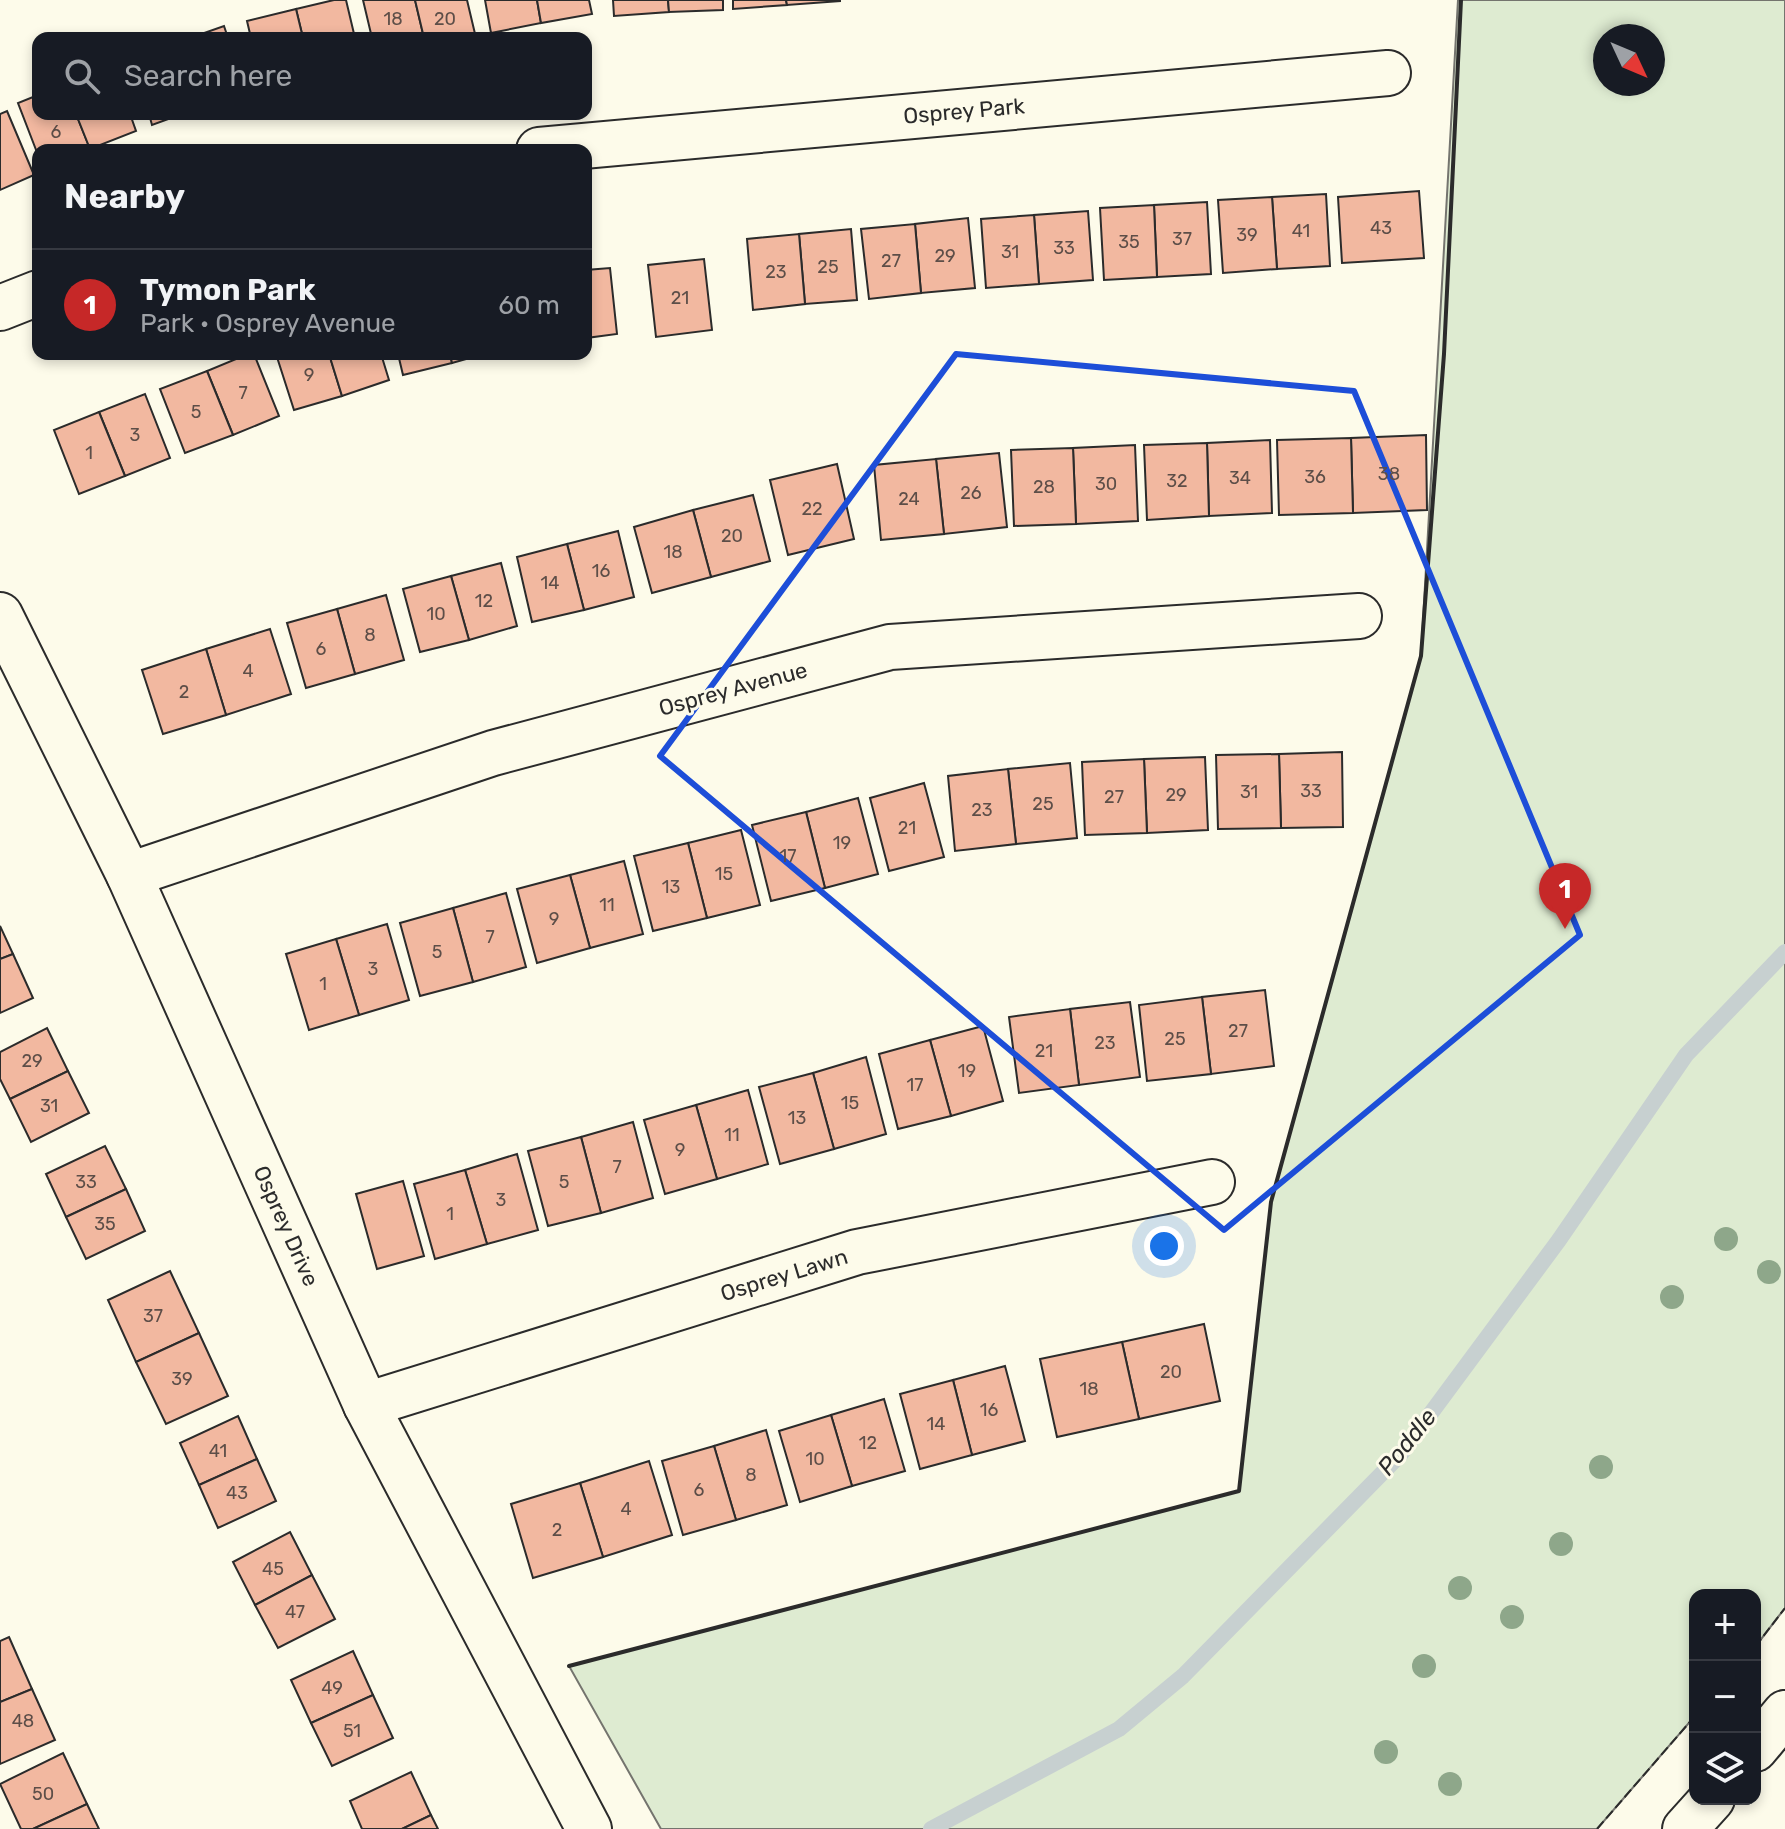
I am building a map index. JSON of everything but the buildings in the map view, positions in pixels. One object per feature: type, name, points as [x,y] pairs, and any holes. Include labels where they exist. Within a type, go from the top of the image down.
[{"type":"street","name":"Osprey Park","points":[[592,145],[1388,73]]},
{"type":"street","points":[[0,308],[32,295]]},
{"type":"street","name":"Osprey Drive","points":[[0,615],[129,875],[366,1405],[589,1829]]},
{"type":"street","name":"Osprey Avenue","points":[[129,875],[493,753],[890,647],[1359,616]]},
{"type":"street","name":"Osprey Lawn","points":[[366,1405],[857,1252],[1212,1182]]},
{"type":"street","points":[[1761,1742],[1785,1713]]},
{"type":"street","points":[[1685,1829],[1707,1805]]},
{"type":"highlighted area","points":[[956,354],[1354,391],[1580,935],[1224,1230],[660,756]]},
{"type":"green space","points":[[1458,0],[1785,0],[1785,1608],[1761,1639],[1761,1589],[1689,1589],[1689,1723],[1597,1829],[661,1829],[569,1666],[1239,1491],[1271,1202],[1421,656]]},
{"type":"waterway","name":"Poddle","points":[[931,1829],[1119,1729],[1183,1676],[1400,1455],[1559,1240],[1686,1055],[1785,952]]},
{"type":"fence","points":[[1761,1639],[1785,1608]]},
{"type":"fence","points":[[1597,1829],[1689,1723]]},
{"type":"wall","points":[[569,1666],[1239,1491],[1271,1202],[1421,656],[1444,354],[1461,0]]},
{"type":"place","name":"Tymon Park","points":[[1565,929]]}]
